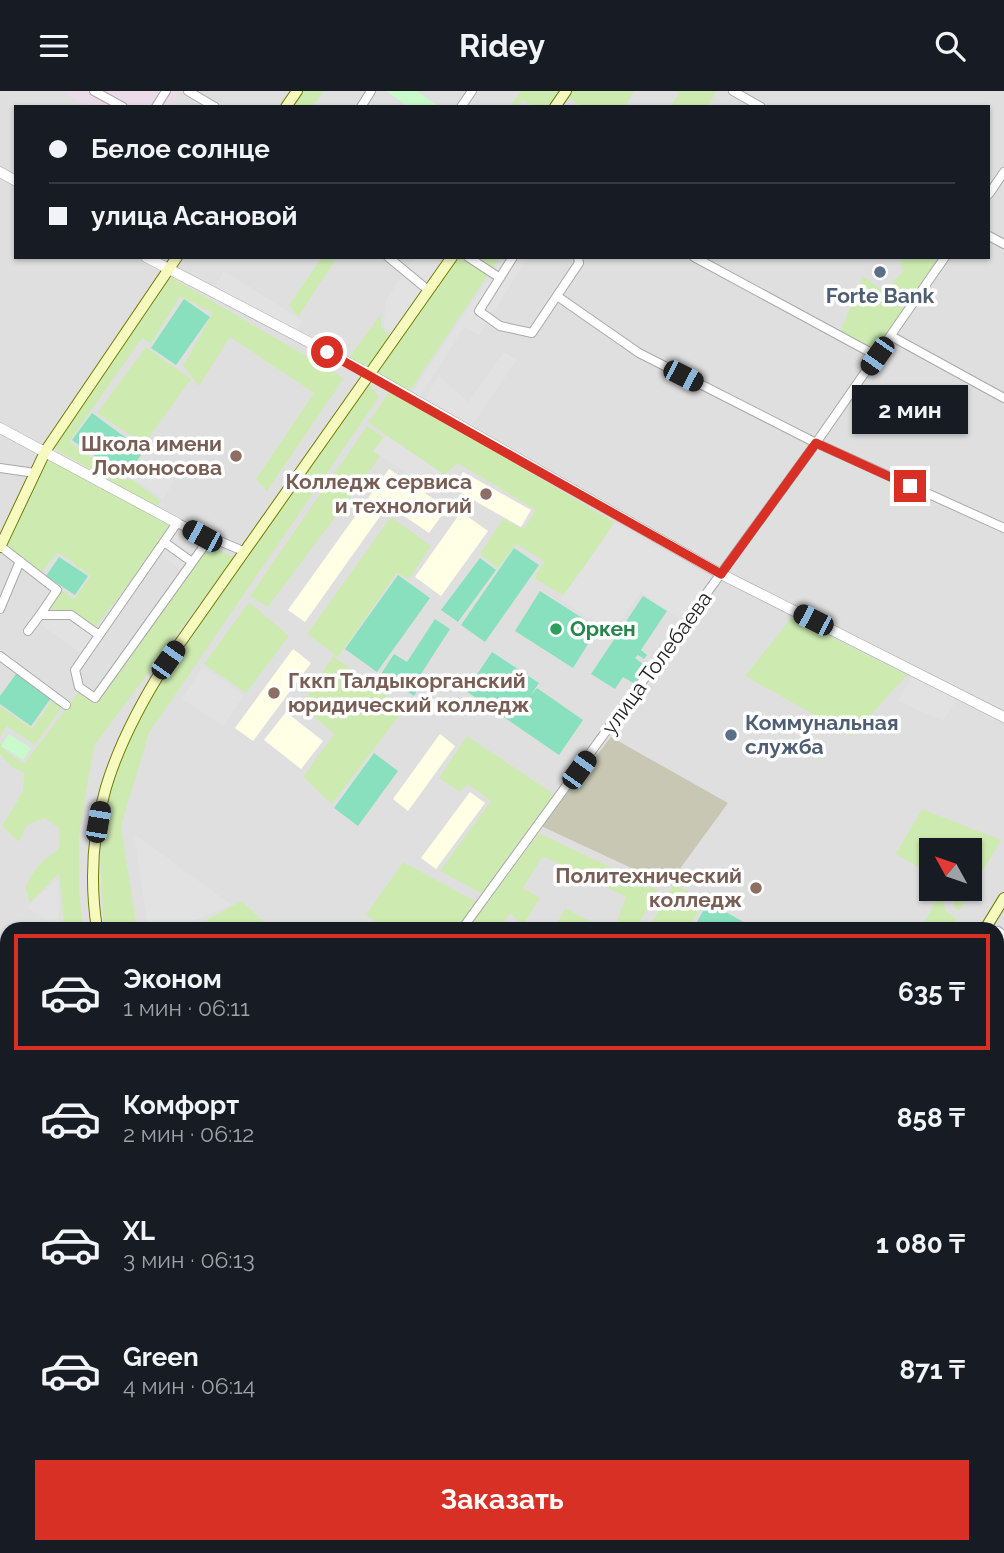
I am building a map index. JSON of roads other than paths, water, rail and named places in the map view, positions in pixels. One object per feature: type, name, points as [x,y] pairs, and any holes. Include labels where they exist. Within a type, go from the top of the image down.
[{"type":"main road","points":[[0,547],[46,450],[176,259]]},
{"type":"main road","points":[[96,922],[92,870],[94,844],[112,761],[148,690],[243,551],[451,259]]},
{"type":"main road","points":[[994,922],[1004,898]]},
{"type":"street","points":[[94,91],[118,105]]},
{"type":"street","points":[[188,91],[212,105]]},
{"type":"street","points":[[733,91],[758,105]]},
{"type":"street","points":[[990,193],[1004,172]]},
{"type":"street","points":[[149,259],[368,373],[721,574],[1004,717]]},
{"type":"street","points":[[390,259],[428,290]]},
{"type":"street","points":[[471,259],[500,278]]},
{"type":"street","points":[[512,259],[479,311],[500,326],[532,333],[579,263],[578,259]]},
{"type":"street","points":[[698,259],[877,356]]},
{"type":"street","name":"улица Толебаева","points":[[467,922],[816,443],[944,259]]},
{"type":"street","points":[[557,296],[639,353],[816,443],[1004,528]]},
{"type":"street","points":[[891,336],[1004,398]]},
{"type":"street","points":[[0,428],[46,450],[177,523],[243,551]]},
{"type":"street","points":[[0,468],[35,473]]},
{"type":"street","points":[[177,523],[75,670],[79,687],[95,698],[209,538]]},
{"type":"street","points":[[164,543],[192,562]]},
{"type":"street","points":[[0,547],[57,590],[28,631]]},
{"type":"street","points":[[0,609],[20,561]]},
{"type":"street","points":[[40,615],[71,615],[99,635]]},
{"type":"street","points":[[0,656],[66,705]]},
{"type":"place","name":"Forte Bank","points":[[880,272]]},
{"type":"place","name":"Школа имени Ломоносова","points":[[236,456]]},
{"type":"place","name":"Колледж сервиса и технологий","points":[[486,494]]},
{"type":"place","name":"Оркен","points":[[556,629]]},
{"type":"place","name":"Гккп Талдыкорганский юридический колледж","points":[[274,693]]},
{"type":"place","name":"Коммунальная служба","points":[[731,735]]},
{"type":"place","name":"Политехнический колледж","points":[[756,888]]}]
